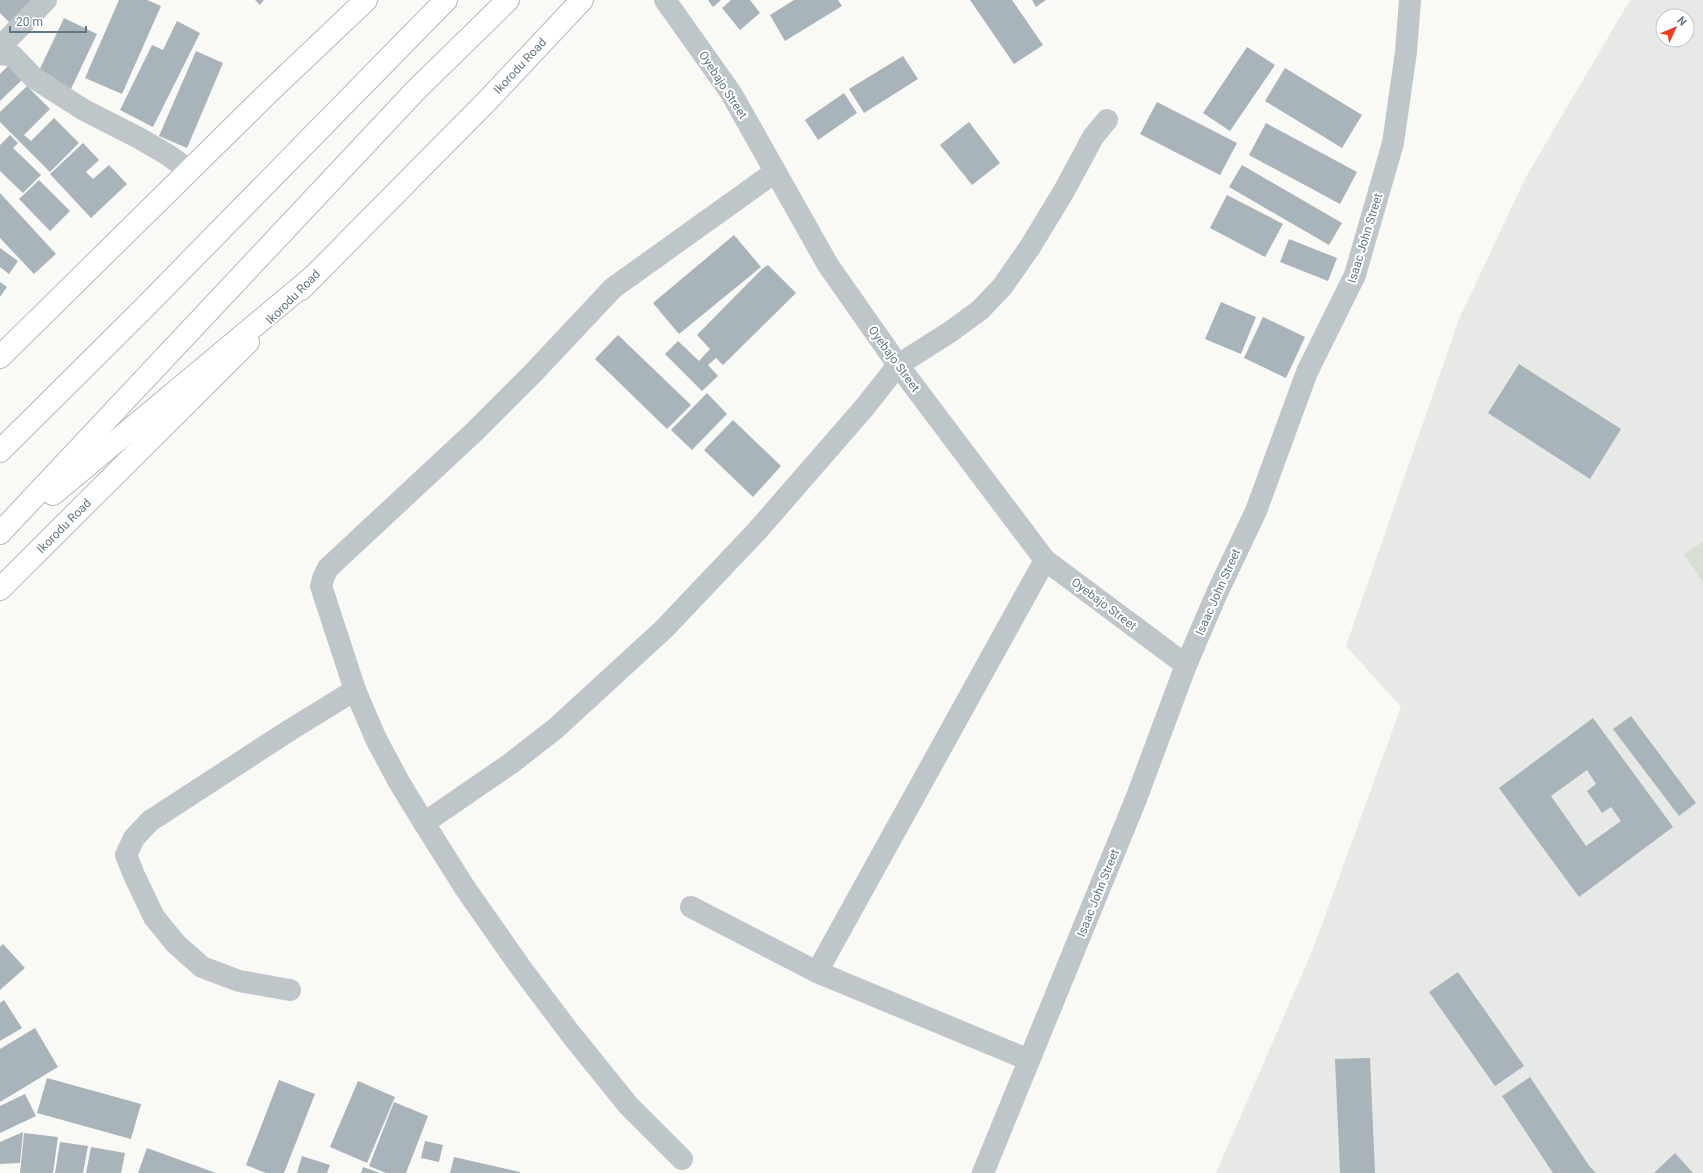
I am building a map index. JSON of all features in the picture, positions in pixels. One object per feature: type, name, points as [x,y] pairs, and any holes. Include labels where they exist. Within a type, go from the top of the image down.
[{"type":"main road","points":[[0,357],[189,170],[366,0]]},
{"type":"main road","points":[[1,450],[446,0]]},
{"type":"main road","points":[[0,533],[416,90],[508,0]]},
{"type":"main road","name":"Ikorodu Road","points":[[0,590],[488,100],[582,0]]},
{"type":"main road","points":[[0,538],[314,276]]},
{"type":"street","points":[[0,47],[46,0]]},
{"type":"street","name":"Oyebajo Street","points":[[665,0],[730,93],[828,265],[898,365],[1045,560],[1186,664]]},
{"type":"street","name":"Isaac John Street","points":[[983,1173],[1136,800],[1186,664],[1217,593],[1256,511],[1307,372],[1355,275],[1393,144],[1406,52],[1410,0]]},
{"type":"street","points":[[0,54],[13,56],[34,78],[84,110],[139,138],[168,155],[189,170]]},
{"type":"street","points":[[424,823],[510,764],[555,729],[664,629],[757,531],[864,408],[898,365],[950,332],[980,310],[1002,287],[1033,241],[1064,191],[1093,137],[1107,120]]},
{"type":"street","points":[[682,1159],[628,1105],[521,968],[466,888],[424,823],[399,782],[376,739],[355,690],[321,586],[328,568],[473,433],[535,371],[613,288],[774,172]]},
{"type":"street","points":[[817,972],[1045,560]]},
{"type":"street","points":[[290,990],[239,981],[202,967],[176,944],[154,917],[126,855],[134,838],[150,821],[290,730],[355,690]]},
{"type":"street","points":[[691,907],[817,972],[1029,1060]]},
{"type":"shaded area","points":[[1630,0],[1703,0],[1703,1173],[1216,1173],[1313,949],[1401,707],[1346,646],[1459,319],[1526,177]]},
{"type":"shaded area","points":[[1703,542],[1703,583],[1684,554]]},
{"type":"building","points":[[0,0],[37,0],[12,25],[0,13]]},
{"type":"building","points":[[119,0],[147,0],[161,6],[122,94],[85,78]]},
{"type":"building","points":[[255,0],[264,0],[260,5]]},
{"type":"building","points":[[708,0],[721,0],[713,7]]},
{"type":"building","points":[[731,0],[750,0],[760,13],[740,30],[722,8]]},
{"type":"building","points":[[794,0],[838,0],[842,6],[785,41],[770,15]]},
{"type":"building","points":[[970,0],[1012,0],[1043,45],[1014,64]]},
{"type":"building","points":[[1032,0],[1046,0],[1036,7]]},
{"type":"building","points":[[64,18],[97,34],[70,91],[37,75]]},
{"type":"building","points":[[177,21],[200,33],[153,127],[120,110],[152,45],[163,50]]},
{"type":"building","points":[[1247,47],[1275,65],[1230,131],[1203,113]]},
{"type":"building","points":[[196,51],[223,63],[187,148],[159,136]]},
{"type":"building","points":[[903,56],[918,79],[864,113],[849,89]]},
{"type":"building","points":[[11,63],[25,77],[0,101],[0,74]]},
{"type":"building","points":[[1285,68],[1362,115],[1342,148],[1265,101]]},
{"type":"building","points":[[27,86],[50,109],[24,135],[31,141],[54,118],[79,143],[50,172],[0,122],[0,112]]},
{"type":"building","points":[[844,93],[857,113],[818,140],[805,120]]},
{"type":"building","points":[[1157,102],[1237,143],[1220,175],[1140,134]]},
{"type":"building","points":[[969,122],[1000,163],[972,185],[940,145]]},
{"type":"building","points":[[1266,123],[1357,172],[1340,204],[1249,155]]},
{"type":"building","points":[[10,135],[18,143],[13,148],[41,175],[23,193],[0,171],[0,145]]},
{"type":"building","points":[[83,143],[99,160],[86,172],[93,179],[109,165],[127,184],[91,218],[50,174]]},
{"type":"building","points":[[1242,165],[1342,223],[1329,245],[1229,187]]},
{"type":"building","points":[[39,180],[70,211],[50,231],[19,199]]},
{"type":"building","points":[[0,193],[56,254],[34,274],[0,238]]},
{"type":"building","points":[[1227,195],[1283,224],[1265,257],[1210,228]]},
{"type":"building","points":[[734,235],[761,267],[679,334],[653,303]]},
{"type":"building","points":[[1289,239],[1337,258],[1328,281],[1280,262]]},
{"type":"building","points":[[0,248],[18,261],[9,274],[0,267]]},
{"type":"building","points":[[768,265],[796,293],[723,365],[716,358],[708,365],[718,376],[702,391],[665,354],[678,341],[699,361],[710,349],[697,335],[762,269]]},
{"type":"building","points":[[0,282],[7,287],[0,297]]},
{"type":"building","points":[[1221,302],[1256,317],[1241,354],[1205,339]]},
{"type":"building","points":[[1263,317],[1305,337],[1286,378],[1244,358]]},
{"type":"building","points":[[618,335],[691,405],[667,429],[595,359]]},
{"type":"building","points":[[1519,364],[1621,429],[1590,479],[1488,413]]},
{"type":"building","points":[[707,393],[727,414],[692,450],[671,430]]},
{"type":"building","points":[[733,420],[781,466],[753,497],[704,450]]},
{"type":"building","points":[[1631,716],[1696,803],[1679,816],[1613,729]]},
{"type":"building","points":[[1593,718],[1673,827],[1579,897],[1499,788]],"holes":[[[1587,770],[1596,784],[1587,791],[1602,813],[1611,807],[1621,821],[1586,846],[1551,796]]]},
{"type":"building","points":[[3,944],[25,968],[0,990],[0,947]]},
{"type":"building","points":[[1458,972],[1524,1066],[1495,1086],[1429,992]]},
{"type":"building","points":[[4,1000],[22,1028],[0,1041],[0,1003]]},
{"type":"building","points":[[35,1028],[58,1067],[0,1102],[0,1049]]},
{"type":"building","points":[[1370,1058],[1375,1173],[1340,1173],[1335,1059]]},
{"type":"building","points":[[1530,1077],[1590,1167],[1596,1173],[1553,1173],[1502,1096]]},
{"type":"building","points":[[47,1078],[141,1104],[131,1139],[37,1113]]},
{"type":"building","points":[[279,1080],[315,1094],[284,1173],[266,1173],[246,1165]]},
{"type":"building","points":[[358,1081],[395,1097],[367,1163],[330,1147]]},
{"type":"building","points":[[25,1094],[36,1116],[0,1133],[0,1106]]},
{"type":"building","points":[[394,1102],[428,1116],[406,1173],[386,1173],[369,1166]]},
{"type":"building","points":[[23,1132],[20,1163],[0,1164],[0,1142]]},
{"type":"building","points":[[24,1133],[58,1137],[53,1173],[20,1173]]},
{"type":"building","points":[[425,1141],[443,1145],[439,1162],[421,1158]]},
{"type":"building","points":[[60,1142],[88,1146],[83,1173],[55,1173]]},
{"type":"building","points":[[91,1147],[125,1153],[121,1173],[86,1173]]},
{"type":"building","points":[[147,1148],[216,1173],[138,1173]]},
{"type":"building","points":[[1675,1153],[1693,1173],[1654,1173]]},
{"type":"building","points":[[302,1156],[330,1165],[327,1173],[297,1173]]},
{"type":"building","points":[[454,1157],[520,1172],[520,1173],[450,1173]]},
{"type":"building","points":[[363,1167],[380,1173],[361,1173]]}]
